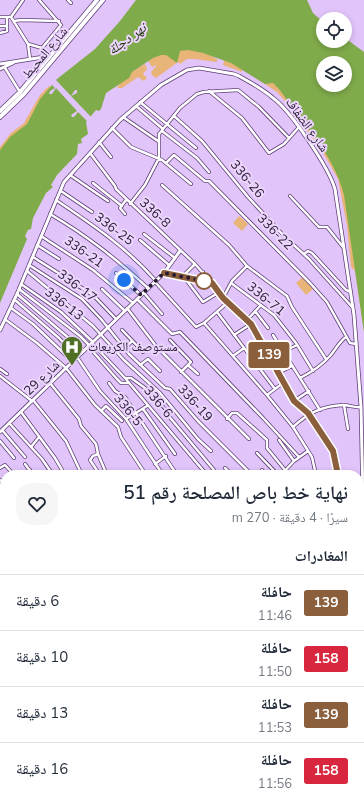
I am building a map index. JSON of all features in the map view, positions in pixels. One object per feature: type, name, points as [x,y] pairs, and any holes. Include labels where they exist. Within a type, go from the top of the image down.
[{"type":"main road","name":"شارع المحيط","points":[[39,73],[50,56],[97,0]]},
{"type":"main road","name":"شارع المحيط","points":[[0,111],[39,73],[103,0]]},
{"type":"main road","name":"شارع المحيط","points":[[0,117],[12,106],[35,77]]},
{"type":"street","points":[[11,17],[23,0]]},
{"type":"street","points":[[39,0],[61,25],[42,48],[42,57]]},
{"type":"street","points":[[68,0],[71,3]]},
{"type":"street","points":[[0,16],[11,17]]},
{"type":"street","points":[[0,33],[7,31],[7,17]]},
{"type":"street","points":[[11,17],[28,44],[30,59]]},
{"type":"street","points":[[14,21],[59,21]]},
{"type":"street","points":[[0,26],[7,26]]},
{"type":"street","points":[[28,44],[42,48]]},
{"type":"street","points":[[0,64],[50,56]]},
{"type":"street","points":[[0,69],[5,68],[14,62]]},
{"type":"street","points":[[5,68],[20,92]]},
{"type":"street","name":"شارع الضفاف","points":[[0,330],[6,320],[60,191],[69,175],[112,128],[140,101],[169,79],[190,69],[199,68],[237,75],[274,98],[299,127],[332,179],[339,208],[353,308],[361,407],[362,470]]},
{"type":"street","points":[[130,204],[145,184],[159,158],[158,141],[163,130],[174,116],[191,99],[201,93],[209,91],[238,90],[259,107],[289,138]]},
{"type":"street","points":[[209,91],[245,121],[269,153],[272,153],[299,127]]},
{"type":"street","points":[[140,101],[196,148]]},
{"type":"street","points":[[136,105],[197,158],[209,172]]},
{"type":"street","name":"336-26","points":[[174,116],[202,140],[248,197],[304,254],[353,308]]},
{"type":"street","points":[[123,117],[158,141]]},
{"type":"street","points":[[112,128],[131,147],[159,158],[191,184]]},
{"type":"street","points":[[99,142],[111,157]]},
{"type":"street","name":"336-8","points":[[90,153],[116,189],[126,200],[195,264],[227,303],[251,324],[283,384],[294,401],[308,413],[333,451],[337,470]]},
{"type":"street","name":"336-22","points":[[166,163],[174,155],[205,181],[209,181],[295,266],[323,297],[350,343],[356,344]]},
{"type":"street","points":[[69,175],[108,201]]},
{"type":"street","points":[[93,184],[122,206]]},
{"type":"street","points":[[162,185],[229,245],[247,266],[287,296],[292,307],[326,359]]},
{"type":"street","points":[[60,191],[92,212]]},
{"type":"street","points":[[290,196],[319,227],[327,227],[345,249]]},
{"type":"street","name":"336-25","points":[[56,200],[96,226],[132,255],[193,326],[199,326],[204,323]]},
{"type":"street","points":[[125,214],[120,210],[126,200]]},
{"type":"street","points":[[50,214],[96,243],[148,288]]},
{"type":"street","points":[[144,234],[175,258]]},
{"type":"street","name":"336-21","points":[[41,236],[93,270],[133,302]]},
{"type":"street","points":[[140,240],[169,266]]},
{"type":"street","points":[[38,245],[59,259]]},
{"type":"street","name":"شارع 29","points":[[1,431],[164,273],[180,251]]},
{"type":"street","points":[[304,254],[311,252],[346,290],[351,292]]},
{"type":"street","points":[[32,257],[93,295],[116,319]]},
{"type":"street","points":[[183,277],[195,264]]},
{"type":"street","name":"336-17","points":[[29,265],[82,299],[107,328]]},
{"type":"street","points":[[223,298],[231,283],[247,266]]},
{"type":"street","points":[[27,271],[69,304],[101,334],[160,393],[198,439],[202,440],[211,451]]},
{"type":"street","points":[[116,272],[142,294],[162,314]]},
{"type":"street","points":[[199,280],[203,272]]},
{"type":"street","points":[[164,273],[212,283]]},
{"type":"street","points":[[183,277],[203,302],[206,302],[218,293]]},
{"type":"street","name":"336-71","points":[[231,283],[274,315],[313,371]]},
{"type":"street","name":"336-13","points":[[21,284],[61,312],[91,344]]},
{"type":"street","points":[[19,289],[91,344],[117,380],[121,383],[128,383]]},
{"type":"street","name":"336-19","points":[[102,289],[126,309],[156,346],[227,419],[249,439]]},
{"type":"street","points":[[17,294],[84,351]]},
{"type":"street","points":[[137,299],[172,334],[180,332],[299,457]]},
{"type":"street","name":"336-5","points":[[14,300],[59,338],[77,357],[100,392],[126,419],[159,470]]},
{"type":"street","points":[[227,303],[204,323],[293,427],[312,457],[315,470]]},
{"type":"street","points":[[247,320],[261,305]]},
{"type":"street","points":[[11,308],[33,324],[73,362]]},
{"type":"street","points":[[255,311],[268,328]]},
{"type":"street","points":[[217,312],[275,389]]},
{"type":"street","points":[[6,320],[37,343],[66,368],[101,411],[118,426],[121,437],[143,470]]},
{"type":"street","points":[[234,335],[251,324]]},
{"type":"street","name":"336-19","points":[[107,328],[124,349],[165,388],[170,389],[198,421],[247,470]]},
{"type":"street","points":[[122,330],[143,352]]},
{"type":"street","points":[[273,335],[320,410]]},
{"type":"street","points":[[300,378],[313,371],[346,337]]},
{"type":"street","points":[[170,340],[191,362],[189,366],[181,372]]},
{"type":"street","points":[[124,349],[132,341]]},
{"type":"street","name":"336-6","points":[[91,344],[125,378],[147,406],[203,470]]},
{"type":"street","points":[[283,352],[296,345]]},
{"type":"street","points":[[233,356],[244,348]]},
{"type":"street","points":[[258,366],[270,358]]},
{"type":"street","points":[[140,365],[148,359],[160,370]]},
{"type":"street","points":[[189,366],[198,374]]},
{"type":"street","points":[[278,373],[292,366]]},
{"type":"street","points":[[0,369],[7,374]]},
{"type":"street","points":[[0,376],[32,401],[66,441],[80,470]]},
{"type":"street","points":[[125,378],[131,378],[149,392],[214,470]]},
{"type":"street","points":[[50,383],[79,419],[81,426],[96,444],[98,454],[106,470]]},
{"type":"street","points":[[109,383],[115,391],[125,397],[174,470]]},
{"type":"street","points":[[267,395],[283,384]]},
{"type":"street","points":[[160,393],[165,388]]},
{"type":"street","points":[[294,401],[309,392]]},
{"type":"street","points":[[293,427],[308,413],[344,405],[361,407]]},
{"type":"street","points":[[344,405],[348,429]]},
{"type":"street","points":[[101,411],[106,406],[122,421]]},
{"type":"street","points":[[126,419],[147,406]]},
{"type":"street","points":[[143,409],[175,454]]},
{"type":"street","points":[[21,412],[62,470]]},
{"type":"street","points":[[227,419],[232,413],[237,413],[267,440],[267,448],[285,470],[294,460],[308,451]]},
{"type":"street","points":[[9,423],[21,437],[23,436],[50,470]]},
{"type":"street","points":[[1,431],[25,457]]},
{"type":"street","points":[[31,447],[39,437]]},
{"type":"street","points":[[278,440],[294,460]]},
{"type":"street","points":[[0,441],[14,458]]},
{"type":"street","points":[[257,453],[273,470]]},
{"type":"street","points":[[97,470],[90,460],[93,456],[98,454]]},
{"type":"street","points":[[155,464],[166,456]]},
{"type":"street","points":[[25,464],[30,470]]},
{"type":"street","points":[[0,468],[4,465],[9,470]]},
{"type":"shaded area","points":[[202,49],[218,60],[216,62],[187,59],[180,64],[178,62],[156,78],[152,75],[151,72],[157,65],[152,67],[148,61],[162,50]]},
{"type":"shaded area","points":[[225,56],[270,82],[273,81],[298,110],[341,173],[364,312],[364,332],[355,271],[351,267],[347,226],[338,179],[322,151],[277,92],[242,69],[242,72],[223,65]]},
{"type":"shaded area","points":[[145,64],[147,69],[143,74],[147,78],[144,81],[138,77],[122,88],[117,88],[123,77]]},
{"type":"shaded area","points":[[49,86],[51,87],[34,116],[0,157],[0,147],[11,133],[24,123],[40,95]]},
{"type":"shaded area","points":[[239,216],[248,224],[242,231],[233,223]]},
{"type":"shaded area","points":[[303,277],[313,289],[306,295],[296,283]]},
{"type":"water","name":"نهر دجلة","points":[[136,0],[307,0],[313,13],[316,16],[316,48],[352,48],[352,43],[364,52],[364,332],[344,195],[335,170],[329,159],[281,91],[273,83],[265,84],[231,63],[203,53],[188,50],[180,51],[177,63],[166,55],[153,58],[132,72],[129,78],[106,93],[101,109],[99,111],[96,110],[86,122],[88,134],[81,139],[82,143],[78,144],[77,154],[57,175],[51,185],[53,187],[46,193],[33,218],[31,229],[28,230],[25,236],[27,239],[0,303],[0,150],[10,137],[27,124],[40,99],[57,79],[95,49],[120,21]]},
{"type":"pier","points":[[55,79],[92,118],[88,122],[78,112],[74,117],[72,117],[71,115],[77,111],[56,88],[52,94],[49,94],[50,91],[55,88],[51,84]]},
{"type":"pier","points":[[75,90],[77,90],[77,93],[71,96]]},
{"type":"bus line","name":"139","points":[[164,273],[212,283],[227,303],[251,324],[283,384],[294,401],[308,413],[322,437],[333,451],[337,470]]},
{"type":"place","name":"مستوصف الكريعات","points":[[72,366]]},
{"type":"route","points":[[124,280],[141,295],[164,273],[204,281]]}]
